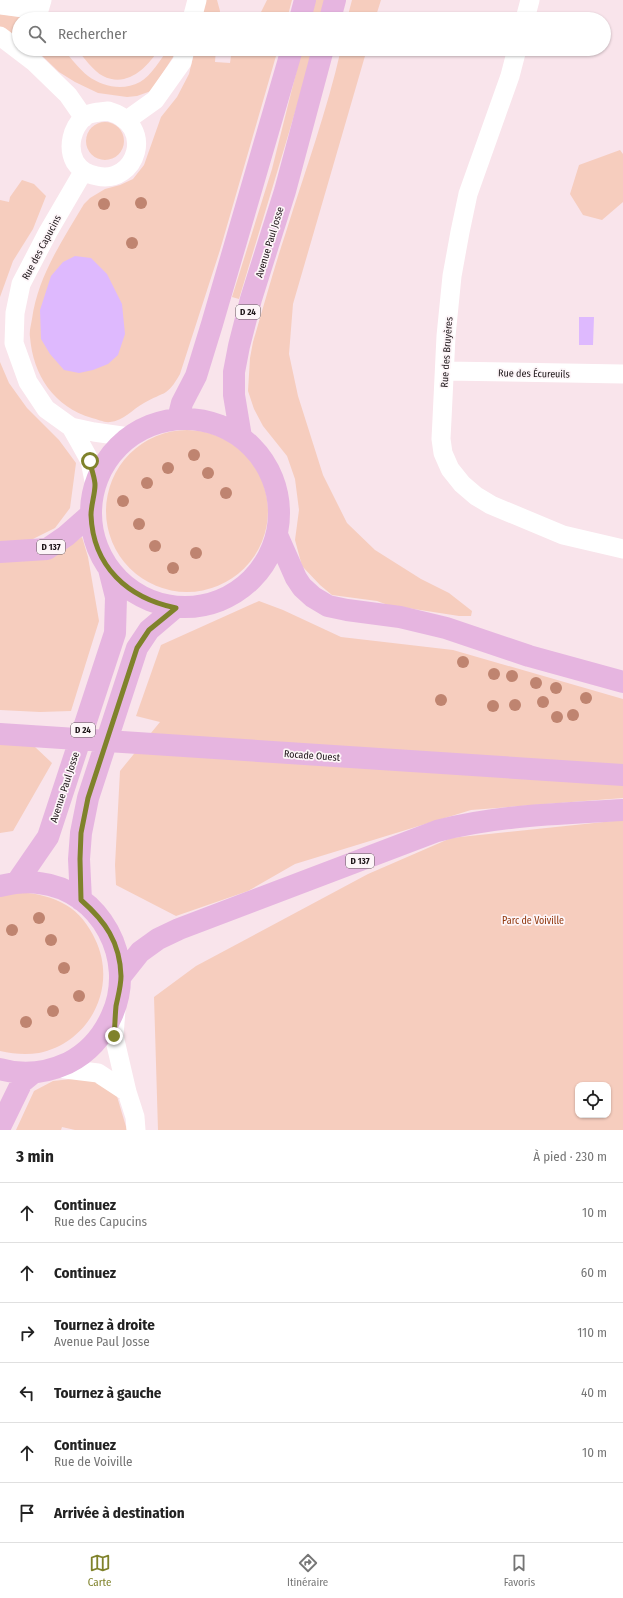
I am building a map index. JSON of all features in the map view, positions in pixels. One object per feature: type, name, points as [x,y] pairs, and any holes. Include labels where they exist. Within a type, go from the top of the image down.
[{"type":"main road","points":[[302,12],[306,0]]},
{"type":"main road","points":[[332,12],[335,0]]},
{"type":"main road","points":[[178,419],[182,403],[196,376],[290,56]]},
{"type":"main road","name":"Avenue Paul Josse","points":[[241,437],[234,395],[234,372],[239,346],[251,299],[286,191],[321,56]]},
{"type":"main road","points":[[178,419],[195,419],[211,422],[227,428],[241,437],[261,456],[274,481],[280,508],[277,535],[271,553],[261,570],[248,584],[232,596],[202,606],[176,608],[161,605],[139,595],[120,581],[110,569],[96,543],[91,514],[95,486],[108,459],[129,437],[152,425],[178,419]]},
{"type":"main road","name":"D 137","points":[[0,552],[48,549],[66,536],[91,514]]},
{"type":"main road","points":[[277,535],[296,578],[302,587],[313,597],[328,606],[346,610],[400,617],[446,628],[529,656],[623,682]]},
{"type":"main road","name":"Avenue Paul Josse","points":[[9,884],[48,837],[115,633],[116,597],[110,569]]},
{"type":"main road","name":"D 24","points":[[81,900],[81,833],[88,798],[137,648],[149,630],[176,608]]},
{"type":"main road","name":"Rocade Ouest","points":[[0,734],[623,776]]},
{"type":"main road","name":"D 137","points":[[121,976],[140,952],[158,938],[437,831],[468,823],[503,818],[623,810]]},
{"type":"main road","points":[[0,1069],[9,1072],[33,1073],[57,1068],[76,1058],[94,1044],[107,1027],[116,1006],[121,976],[118,954],[110,933],[98,915],[81,900],[61,889],[40,883],[9,884]]},
{"type":"main road","points":[[0,1127],[22,1082],[33,1073]]},
{"type":"street","points":[[194,12],[197,0]]},
{"type":"street","points":[[527,12],[530,0]]},
{"type":"street","points":[[0,5],[41,5]]},
{"type":"street","points":[[0,36],[12,46]]},
{"type":"street","points":[[25,56],[68,95],[84,118]]},
{"type":"street","points":[[126,120],[155,100],[182,62],[183,56]]},
{"type":"street","name":"Rue des Bruyères","points":[[515,56],[510,76],[468,194],[460,232],[452,276],[446,336],[441,439],[443,453],[450,468],[462,484],[476,496],[508,513],[563,535],[623,549]]},
{"type":"street","points":[[108,111],[118,114],[126,120],[133,129],[137,140],[136,152],[132,162],[124,171],[114,176],[102,178],[83,172],[75,161],[71,141],[74,131],[84,118],[97,112],[108,111]]},
{"type":"street","name":"Rue des Capucins","points":[[83,172],[48,232],[21,284],[15,313],[14,343],[28,382],[46,409],[70,427],[79,441],[90,461],[95,486]]},
{"type":"street","name":"Rue des Écureuils","points":[[445,371],[623,374]]},
{"type":"street","name":"Rue des Capucins","points":[[70,427],[129,437]]},
{"type":"street","points":[[116,1006],[114,1036],[127,1092],[135,1117],[136,1130]]},
{"type":"street","points":[[57,1068],[98,1073],[127,1092]]},
{"type":"green space","points":[[205,0],[217,0],[220,12],[203,12]]},
{"type":"green space","points":[[267,0],[292,0],[289,12],[261,12]]},
{"type":"green space","points":[[313,0],[327,0],[324,12],[310,12]]},
{"type":"green space","points":[[352,0],[381,0],[377,12],[349,12]]},
{"type":"green space","points":[[0,14],[12,16],[12,36],[0,29]]},
{"type":"green space","points":[[42,56],[69,56],[78,67],[94,80],[107,85],[120,87],[134,85],[140,82],[148,76],[163,56],[174,56],[151,91],[137,96],[127,97],[98,93],[75,82],[59,72]]},
{"type":"green space","points":[[82,56],[154,56],[149,63],[136,74],[120,80],[103,76],[92,68]]},
{"type":"green space","points":[[193,56],[215,56],[215,62],[230,63],[231,56],[276,56],[220,250],[180,374],[172,387],[165,393],[144,403],[115,421],[103,421],[79,413],[67,406],[56,398],[41,376],[32,351],[30,335],[35,303],[45,273],[84,204],[90,198],[105,189],[120,185],[133,179],[144,165],[161,117],[177,97],[189,74]]},
{"type":"green space","points":[[300,56],[312,56],[239,299],[232,297],[272,169]]},
{"type":"green space","points":[[339,56],[365,56],[293,304],[289,354],[298,396],[323,475],[347,523],[375,550],[421,579],[449,593],[472,611],[471,616],[459,616],[388,605],[377,601],[332,595],[320,585],[302,566],[295,540],[299,510],[295,479],[287,456],[263,426],[254,409],[248,391],[250,358],[253,342]]},
{"type":"green space","points":[[101,122],[109,122],[119,127],[123,134],[123,148],[119,155],[109,160],[101,160],[91,155],[89,152],[86,145],[86,137],[91,127],[94,125]]},
{"type":"green space","points":[[620,150],[623,154],[623,202],[602,220],[583,215],[570,194],[579,165]]},
{"type":"green space","points":[[22,180],[34,184],[46,196],[33,229],[13,261],[0,297],[0,200],[9,202],[10,197]]},
{"type":"green space","points":[[0,362],[9,383],[27,408],[59,440],[76,463],[70,508],[55,528],[31,540],[0,541]]},
{"type":"green space","points":[[187,430],[218,436],[232,444],[244,454],[254,466],[262,480],[268,511],[262,542],[254,556],[244,568],[232,578],[218,586],[187,592],[156,586],[142,578],[130,568],[120,556],[112,542],[106,511],[112,480],[120,466],[130,454],[142,444],[156,436]]},
{"type":"green space","points":[[82,537],[88,557],[99,621],[71,711],[40,712],[0,710],[0,558],[48,559]]},
{"type":"green space","points":[[259,601],[283,610],[341,637],[453,650],[623,699],[623,798],[471,810],[295,864],[248,891],[176,916],[116,885],[115,865],[120,771],[160,722],[136,716],[161,645]]},
{"type":"green space","points":[[0,744],[34,746],[52,763],[13,831],[0,833]]},
{"type":"green space","name":"Parc de Voiville","points":[[623,820],[623,1130],[158,1130],[154,997],[196,966],[368,874],[451,838]]},
{"type":"green space","points":[[20,892],[55,899],[71,908],[79,915],[87,924],[95,939],[101,957],[103,975],[101,993],[95,1010],[86,1024],[73,1037],[57,1047],[34,1054],[20,1054],[0,1051],[0,895]]},
{"type":"green space","points":[[90,1077],[116,1093],[127,1130],[75,1130],[62,1127],[61,1130],[16,1130],[34,1091],[53,1081]]},
{"type":"shaded area","points":[[75,256],[91,258],[107,274],[122,304],[125,334],[118,355],[108,364],[93,370],[79,373],[64,370],[50,354],[41,339],[40,310],[51,276],[63,262]]},
{"type":"shaded area","points":[[579,317],[594,317],[593,345],[579,345]]},
{"type":"route","points":[[90,461],[95,486],[91,514],[92,529],[102,557],[120,581],[132,591],[161,605],[176,608],[149,630],[137,648],[88,798],[81,833],[81,900],[98,915],[110,933],[118,954],[121,976],[120,991],[116,1006],[114,1036]]}]
